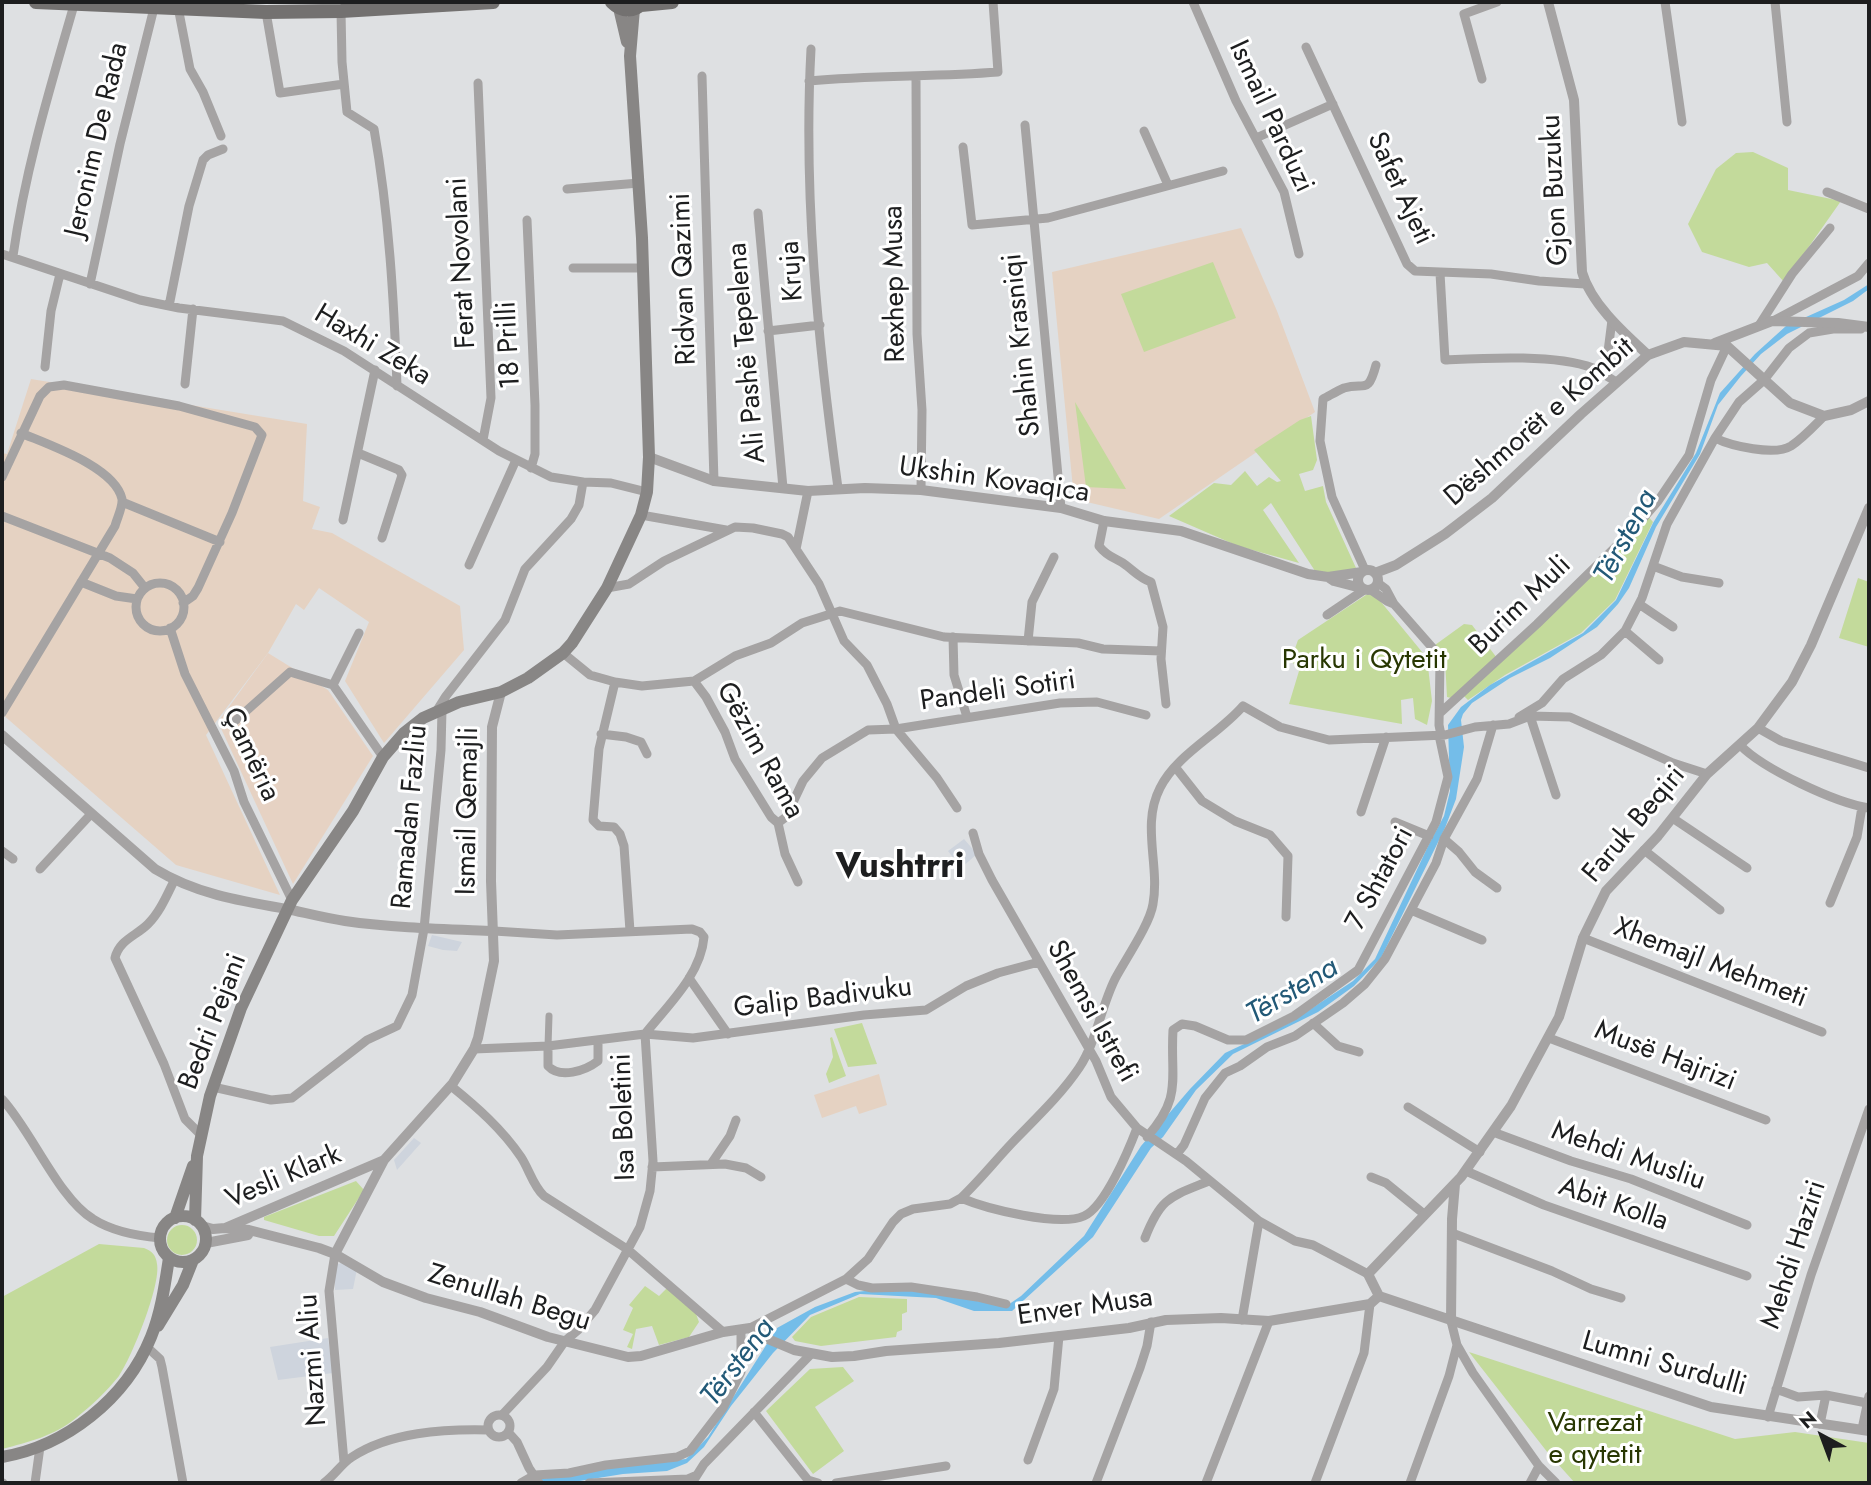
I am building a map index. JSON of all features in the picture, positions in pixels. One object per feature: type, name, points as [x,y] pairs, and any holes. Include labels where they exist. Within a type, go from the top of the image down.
[{"type":"main road","points":[[36,2],[154,8],[177,6],[266,12],[493,2]]},
{"type":"main road","points":[[289,905],[353,811],[383,757],[404,733],[423,718],[459,702],[501,692],[528,678],[563,653],[584,627],[607,587],[641,515],[647,492],[649,457],[643,268],[630,56],[624,4],[672,2]]},
{"type":"main road","name":"Bedri Pejani","points":[[175,1218],[197,1156],[213,1087],[241,1008],[289,905]]},
{"type":"main road","name":"Bedri Pejani","points":[[197,1156],[198,1223]]},
{"type":"main road","points":[[185,1216],[198,1223],[206,1243],[200,1255],[183,1263],[169,1258],[162,1250],[160,1238],[164,1226],[175,1218],[185,1216]]},
{"type":"main road","points":[[149,1341],[169,1258]]},
{"type":"main road","points":[[2,1457],[40,1447],[75,1430],[97,1411],[118,1389],[149,1341],[183,1284],[193,1260]]},
{"type":"street","points":[[809,81],[999,72],[993,2]]},
{"type":"street","name":"Ismail Parduzi","points":[[1193,2],[1236,101],[1284,192],[1299,254]]},
{"type":"street","points":[[1482,79],[1464,14],[1497,2]]},
{"type":"street","name":"Gjon Buzuku","points":[[1548,2],[1574,100],[1582,272],[1585,284],[1612,320],[1648,355]]},
{"type":"street","points":[[1665,2],[1682,122]]},
{"type":"street","points":[[1775,2],[1787,122]]},
{"type":"street","points":[[13,256],[20,207],[35,139],[74,5]]},
{"type":"street","points":[[177,6],[190,69],[221,136]]},
{"type":"street","name":"Jeronim De Rada","points":[[90,284],[120,144],[154,8]]},
{"type":"street","points":[[341,10],[346,112],[374,129],[376,140],[389,242],[397,386]]},
{"type":"street","points":[[266,12],[280,93],[344,83]]},
{"type":"street","name":"Safet Ajeti","points":[[1306,47],[1407,264],[1415,271],[1491,274],[1585,284]]},
{"type":"street","name":"Kruja","points":[[811,49],[809,169],[827,408],[838,488]]},
{"type":"street","name":"Ridvan Qazimi","points":[[702,76],[714,481]]},
{"type":"street","name":"Rexhep Musa","points":[[916,78],[921,490]]},
{"type":"street","name":"Ferat Novolani","points":[[478,83],[491,398],[484,440]]},
{"type":"street","points":[[1256,138],[1333,104]]},
{"type":"street","name":"Shahin Krasniqi","points":[[1025,125],[1060,508]]},
{"type":"street","points":[[1144,131],[1168,185]]},
{"type":"street","name":"Shahin Krasniqi","points":[[963,147],[972,225],[1048,218],[1223,171]]},
{"type":"street","points":[[169,306],[189,206],[203,160],[223,149]]},
{"type":"street","points":[[567,189],[639,183]]},
{"type":"street","points":[[1827,192],[1869,209]]},
{"type":"street","name":"Ali Pashë Tepelena","points":[[758,213],[783,488]]},
{"type":"street","name":"18 Prilli","points":[[527,220],[536,405],[535,454],[531,468]]},
{"type":"street","points":[[1771,322],[1793,274],[1830,229]]},
{"type":"street","name":"Haxhi Zeka","points":[[2,254],[125,296],[169,306],[283,321],[342,350],[531,468],[551,477],[611,483],[647,492]]},
{"type":"street","points":[[1771,322],[1858,276],[1869,263]]},
{"type":"street","points":[[573,268],[643,268]]},
{"type":"street","points":[[1440,273],[1445,360],[1501,357],[1555,361],[1592,368],[1617,382]]},
{"type":"street","points":[[45,367],[51,311],[60,274]]},
{"type":"street","points":[[185,384],[193,309]]},
{"type":"street","points":[[1605,375],[1612,320]]},
{"type":"street","points":[[1771,322],[1838,323],[1869,327]]},
{"type":"street","name":"Dëshmorët e Kombit","points":[[1369,581],[1392,571],[1396,565],[1445,534],[1492,498],[1648,355],[1684,342],[1709,345],[1771,322]]},
{"type":"street","points":[[768,331],[820,324]]},
{"type":"street","points":[[1509,724],[1542,703],[1563,679],[1601,655],[1625,631],[1639,604],[1667,524],[1739,402],[1789,348],[1809,333],[1869,327]]},
{"type":"street","points":[[1709,345],[1732,350],[1790,403],[1824,416]]},
{"type":"street","name":"Burim Muli","points":[[1440,713],[1607,555],[1658,501],[1689,456],[1711,380],[1732,350]]},
{"type":"street","points":[[1369,581],[1332,497],[1320,441],[1323,399],[1345,388],[1363,388],[1372,381],[1376,365]]},
{"type":"street","points":[[343,520],[375,370]]},
{"type":"street","points":[[3,471],[40,396],[49,387],[64,385],[179,406],[255,427],[262,435],[220,542],[198,588],[193,596],[183,603]]},
{"type":"street","points":[[1716,438],[1726,443],[1761,450],[1789,447],[1824,416],[1850,410],[1869,401]]},
{"type":"street","points":[[2,713],[115,526],[122,502],[117,487],[97,469],[64,451],[21,433]]},
{"type":"street","points":[[358,453],[399,470],[402,475],[382,538]]},
{"type":"street","name":"Ukshin Kovaqica","points":[[649,457],[714,481],[808,491],[838,488],[921,490],[1060,508],[1104,521],[1181,531],[1302,573],[1328,577]]},
{"type":"street","points":[[469,565],[516,460]]},
{"type":"street","points":[[439,711],[446,696],[505,620],[525,569],[572,519],[579,505],[583,482]]},
{"type":"street","points":[[796,551],[808,491]]},
{"type":"street","points":[[122,502],[220,542]]},
{"type":"street","name":"Faruk Beqiri","points":[[1368,1274],[1466,1171],[1524,1084],[1566,1000],[1583,938],[1606,891],[1674,819],[1707,774],[1758,728],[1792,682],[1811,645],[1869,508]]},
{"type":"street","points":[[641,515],[728,530]]},
{"type":"street","points":[[2,516],[98,552],[125,566],[145,588]]},
{"type":"street","points":[[1104,521],[1099,546],[1107,556],[1151,582],[1163,627],[1161,651],[1166,704]]},
{"type":"street","points":[[607,587],[629,584],[664,561],[734,527],[753,528],[788,537],[819,584],[844,641],[867,665],[887,704],[896,729],[937,778],[957,808]]},
{"type":"street","points":[[1028,640],[1032,602],[1054,558]]},
{"type":"street","points":[[1653,566],[1682,577],[1719,583]]},
{"type":"street","points":[[1328,577],[1335,581],[1369,581]]},
{"type":"street","points":[[1328,577],[1369,581]]},
{"type":"street","points":[[1327,615],[1369,581]]},
{"type":"street","name":"7 Shtatori","points":[[1147,1137],[1167,1113],[1173,1092],[1173,1030],[1182,1024],[1195,1026],[1228,1040],[1246,1040],[1294,1016],[1358,970],[1436,822],[1448,777],[1439,725],[1440,660],[1437,653],[1394,604],[1387,601],[1369,581]]},
{"type":"street","points":[[81,582],[116,596],[137,599]]},
{"type":"street","points":[[158,583],[171,586],[181,595],[183,603],[181,617],[170,628],[154,630],[144,625],[136,610],[137,599],[145,588],[158,583]]},
{"type":"street","points":[[1639,604],[1673,627]]},
{"type":"street","points":[[563,653],[590,675],[615,681],[642,685],[694,681],[735,656],[771,643],[802,623],[832,611],[861,614],[879,622],[953,637],[1079,643],[1114,650],[1161,651]]},
{"type":"street","name":"Çamëria","points":[[170,628],[185,674],[234,771],[244,802],[289,905]]},
{"type":"street","points":[[1625,631],[1659,660]]},
{"type":"street","points":[[359,633],[334,685],[383,757]]},
{"type":"street","points":[[953,637],[954,675],[967,717]]},
{"type":"street","name":"Çamëria","points":[[234,721],[290,672],[334,685]]},
{"type":"street","points":[[615,681],[601,734],[593,820],[599,826],[614,827],[622,837],[630,931]]},
{"type":"street","name":"Gëzim Rama","points":[[694,681],[725,732],[735,759],[771,817],[778,823],[785,854],[798,882]]},
{"type":"street","name":"Ismail Qemajli","points":[[474,1049],[481,1029],[494,961],[491,881],[492,727],[501,692]]},
{"type":"street","name":"Pandeli Sotiri","points":[[778,823],[786,817],[803,781],[822,758],[868,730],[896,729],[1060,703],[1097,702],[1146,715]]},
{"type":"street","points":[[521,1483],[606,1465],[668,1458],[690,1451],[705,1435],[723,1408],[741,1373],[746,1329],[846,1279],[868,1259],[901,1214],[913,1209],[950,1204],[961,1198],[1056,1097],[1080,1067],[1107,996],[1153,905],[1151,824],[1154,802],[1163,782],[1242,706],[1280,727],[1329,740],[1442,735],[1475,727],[1509,724],[1530,716],[1570,717],[1673,763],[1707,774]]},
{"type":"street","name":"Ramadan Fazliu","points":[[213,1087],[271,1100],[292,1098],[367,1040],[397,1026],[412,995],[424,929],[441,750],[439,711]]},
{"type":"street","points":[[1530,716],[1556,795]]},
{"type":"street","points":[[1177,1154],[1184,1145],[1205,1098],[1225,1073],[1267,1047],[1295,1036],[1343,1003],[1365,984],[1385,959],[1477,779],[1493,725]]},
{"type":"street","points":[[1758,728],[1781,741],[1869,768]]},
{"type":"street","points":[[601,734],[641,742],[647,754]]},
{"type":"street","points":[[2,735],[155,869],[174,881],[199,891],[238,901],[289,905],[344,921],[424,929],[557,935],[692,929],[700,932],[704,937],[703,946],[689,978],[645,1034]]},
{"type":"street","points":[[1361,812],[1386,737]]},
{"type":"street","points":[[1740,745],[1752,756],[1802,783],[1834,798],[1866,808],[1830,903]]},
{"type":"street","points":[[1175,768],[1202,801],[1235,821],[1270,835],[1288,856],[1286,917]]},
{"type":"street","points":[[40,869],[91,814]]},
{"type":"street","points":[[1674,819],[1747,867]]},
{"type":"street","points":[[1395,822],[1429,836]]},
{"type":"street","name":"Shemsi Istrefi","points":[[973,833],[979,854],[992,880],[1102,1072],[1111,1097],[1137,1128],[1177,1154],[1259,1222],[1295,1241],[1313,1245],[1368,1274]]},
{"type":"street","points":[[1444,839],[1475,872],[1497,888]]},
{"type":"street","points":[[1644,850],[1720,910]]},
{"type":"street","points":[[2,851],[13,859]]},
{"type":"street","points":[[174,881],[162,905],[148,924],[117,948],[115,958],[164,1064],[185,1119],[201,1135]]},
{"type":"street","points":[[1411,910],[1482,940]]},
{"type":"street","name":"Xhemajl Mehmeti","points":[[1583,938],[1822,1032]]},
{"type":"street","name":"Galip Badivuku","points":[[474,1049],[548,1046],[645,1034],[693,1038],[855,1016],[926,1010],[966,986],[998,973],[1039,962]]},
{"type":"street","points":[[689,978],[728,1034]]},
{"type":"street","points":[[549,1016],[548,1066],[552,1071],[561,1073],[590,1068],[598,1061],[598,1041]]},
{"type":"street","points":[[1313,1023],[1338,1046],[1359,1052]]},
{"type":"street","name":"Isa Boletini","points":[[502,1415],[595,1310],[640,1227],[650,1191],[652,1167],[645,1034]]},
{"type":"street","name":"Musë Hajrizi","points":[[1549,1038],[1766,1120]]},
{"type":"street","name":"Vesli Klark","points":[[335,1254],[384,1160],[451,1086],[474,1049]]},
{"type":"street","points":[[451,1086],[475,1105],[507,1139],[520,1155],[538,1190],[544,1196],[628,1249],[723,1332]]},
{"type":"street","points":[[2,1099],[23,1125],[61,1185],[92,1219],[122,1232],[160,1238]]},
{"type":"street","points":[[1408,1107],[1480,1152]]},
{"type":"street","name":"Mehdi Haziri","points":[[1768,1417],[1811,1275],[1869,1110]]},
{"type":"street","points":[[711,1164],[730,1136],[736,1119]]},
{"type":"street","points":[[961,1198],[975,1204],[1036,1217],[1069,1220],[1085,1216],[1095,1208],[1110,1185],[1137,1128]]},
{"type":"street","name":"Mehdi Musliu","points":[[1493,1132],[1571,1161],[1632,1179],[1747,1225]]},
{"type":"street","name":"Vesli Klark","points":[[198,1223],[213,1229],[225,1228],[384,1160]]},
{"type":"street","points":[[652,1167],[725,1164],[746,1168],[761,1177]]},
{"type":"street","name":"Abit Kolla","points":[[1466,1171],[1544,1205],[1747,1276]]},
{"type":"street","points":[[1371,1177],[1386,1183],[1428,1210],[1438,1207],[1452,1219]]},
{"type":"street","points":[[1145,1238],[1154,1215],[1168,1197],[1209,1181]]},
{"type":"street","points":[[1455,1184],[1451,1321],[1457,1345],[1539,1466],[1556,1483]]},
{"type":"street","points":[[1242,1320],[1259,1222]]},
{"type":"street","name":"Zenullah Begu","points":[[225,1228],[261,1234],[335,1254],[383,1282],[426,1298],[480,1312],[565,1341],[628,1357],[641,1356],[723,1332],[746,1329]]},
{"type":"street","points":[[1452,1233],[1591,1289],[1621,1298]]},
{"type":"street","name":"Zenullah Begu","points":[[206,1243],[261,1234]]},
{"type":"street","name":"Nazmi Aliu","points":[[335,1254],[329,1291],[344,1462]]},
{"type":"street","points":[[1315,1483],[1367,1343],[1374,1300],[1368,1274]]},
{"type":"street","points":[[846,1279],[865,1287],[911,1287],[1006,1304]]},
{"type":"street","points":[[1374,1300],[1451,1321]]},
{"type":"street","name":"Enver Musa","points":[[746,1329],[794,1350],[832,1357],[854,1356],[1129,1328],[1151,1321],[1221,1318],[1269,1321],[1374,1300]]},
{"type":"street","points":[[1096,1483],[1147,1346],[1151,1321]]},
{"type":"street","points":[[1206,1483],[1269,1321]]},
{"type":"street","name":"Lumni Surdulli","points":[[1451,1321],[1711,1407],[1865,1430]]},
{"type":"street","points":[[1028,1460],[1054,1389],[1059,1336]]},
{"type":"street","points":[[149,1341],[162,1367],[183,1483]]},
{"type":"street","points":[[1410,1483],[1449,1376],[1457,1345]]},
{"type":"street","points":[[589,1483],[693,1480],[811,1354]]},
{"type":"street","points":[[1776,1389],[1798,1397],[1826,1395],[1868,1399],[1865,1430]]},
{"type":"street","points":[[1820,1424],[1826,1395]]},
{"type":"street","points":[[754,1412],[808,1480],[818,1483]]},
{"type":"street","points":[[488,1430],[491,1418],[502,1415],[509,1422],[508,1432],[517,1442],[537,1479]]},
{"type":"street","points":[[324,1483],[344,1462],[379,1444],[402,1436],[488,1430],[497,1437],[508,1432]]},
{"type":"street","points":[[35,1483],[40,1447]]},
{"type":"street","points":[[836,1483],[946,1466]]},
{"type":"street","points":[[1530,1483],[1539,1466]]},
{"type":"street","points":[[337,1472],[337,1483]]},
{"type":"shaded area","points":[[1241,228],[1277,311],[1315,412],[1159,519],[1074,499],[1052,272]]},
{"type":"shaded area","points":[[31,379],[307,424],[303,501],[320,507],[312,529],[332,533],[460,606],[464,650],[384,743],[345,681],[369,622],[319,588],[304,610],[296,604],[268,653],[206,735],[280,895],[176,865],[2,714],[2,453],[7,454]]},
{"type":"shaded area","points":[[268,653],[328,690],[373,756],[293,884],[218,722]]},
{"type":"shaded area","points":[[964,839],[977,854],[961,868],[948,851]]},
{"type":"shaded area","points":[[432,935],[462,942],[457,951],[443,950],[428,946]]},
{"type":"shaded area","points":[[879,1074],[887,1105],[859,1114],[856,1106],[822,1118],[814,1095]]},
{"type":"shaded area","points":[[414,1138],[421,1143],[397,1170],[394,1160]]},
{"type":"shaded area","points":[[343,1261],[357,1269],[353,1289],[335,1290],[335,1262],[339,1264]]},
{"type":"shaded area","points":[[328,1338],[333,1373],[278,1380],[270,1347]]},
{"type":"green space","points":[[1753,152],[1788,168],[1788,190],[1841,201],[1784,282],[1767,263],[1749,267],[1702,252],[1688,224],[1716,169],[1736,153]]},
{"type":"green space","points":[[1213,262],[1236,318],[1144,352],[1121,294]]},
{"type":"green space","points":[[1075,402],[1126,489],[1086,487]]},
{"type":"green space","points":[[1311,416],[1317,460],[1313,470],[1299,474],[1305,491],[1323,486],[1326,502],[1356,568],[1353,575],[1315,571],[1271,503],[1263,510],[1299,563],[1238,546],[1169,516],[1214,483],[1231,485],[1245,471],[1257,486],[1269,477],[1277,482],[1281,481],[1254,450],[1300,420]]},
{"type":"green space","points":[[1647,515],[1653,522],[1615,600],[1581,633],[1505,675],[1468,700],[1463,695]]},
{"type":"green space","points":[[1858,578],[1869,582],[1869,647],[1839,638]]},
{"type":"green space","name":"Parku i Qytetit","points":[[1372,591],[1427,658],[1432,701],[1427,725],[1415,719],[1413,698],[1401,700],[1402,724],[1289,704],[1299,671],[1291,660],[1298,640]]},
{"type":"green space","points":[[1464,624],[1472,625],[1497,658],[1451,698],[1447,697],[1445,660],[1435,645]]},
{"type":"green space","points":[[862,1023],[877,1064],[848,1067],[834,1029]]},
{"type":"green space","points":[[832,1037],[846,1076],[829,1083],[826,1074],[833,1057]]},
{"type":"green space","points":[[356,1181],[364,1190],[334,1236],[319,1236],[264,1220],[264,1217]]},
{"type":"green space","points":[[182,1225],[193,1229],[197,1240],[193,1251],[182,1255],[171,1251],[167,1240],[171,1229]]},
{"type":"green space","points":[[99,1244],[144,1248],[153,1254],[156,1261],[155,1288],[131,1353],[114,1382],[68,1424],[50,1434],[2,1449],[2,1297]]},
{"type":"green space","points":[[645,1286],[659,1296],[668,1287],[696,1314],[699,1322],[689,1337],[659,1345],[652,1326],[636,1329],[632,1349],[627,1347],[633,1334],[623,1330],[633,1308],[629,1305]]},
{"type":"green space","points":[[859,1297],[907,1299],[907,1312],[902,1314],[902,1330],[897,1332],[896,1337],[821,1346],[795,1341],[792,1337],[811,1317]]},
{"type":"green space","name":"Varrezat e qytetit","points":[[1469,1352],[1735,1439],[1795,1432],[1869,1443],[1869,1483],[1575,1483],[1548,1453]]},
{"type":"green space","points":[[843,1367],[854,1381],[815,1407],[844,1451],[813,1474],[766,1411],[810,1369]]},
{"type":"water","points":[[1869,284],[1869,289],[1853,301],[1787,334],[1761,354],[1718,405],[1700,454],[1656,527],[1629,588],[1597,627],[1550,658],[1510,678],[1472,703],[1463,714],[1461,720],[1464,747],[1456,799],[1445,828],[1381,958],[1354,986],[1318,1012],[1233,1054],[1196,1090],[1163,1137],[1151,1148],[1093,1237],[1012,1311],[974,1311],[936,1298],[860,1294],[810,1315],[773,1353],[731,1406],[704,1447],[687,1463],[667,1471],[623,1474],[567,1483],[532,1483],[609,1467],[686,1459],[708,1437],[777,1328],[815,1307],[855,1292],[885,1289],[932,1291],[1005,1307],[1021,1296],[1084,1236],[1141,1146],[1225,1053],[1291,1022],[1353,981],[1375,959],[1444,816],[1450,791],[1448,725],[1461,707],[1490,685],[1583,633],[1616,600],[1653,523],[1696,453],[1720,393],[1755,354],[1786,326],[1844,300]]},
{"type":"district","name":"Vushtrri","points":[[900,869]]},
{"type":"water label","name":"Tërstena","points":[[1627,537]]},
{"type":"water label","name":"Tërstena","points":[[1293,992]]},
{"type":"water label","name":"Tërstena","points":[[739,1363]]}]
